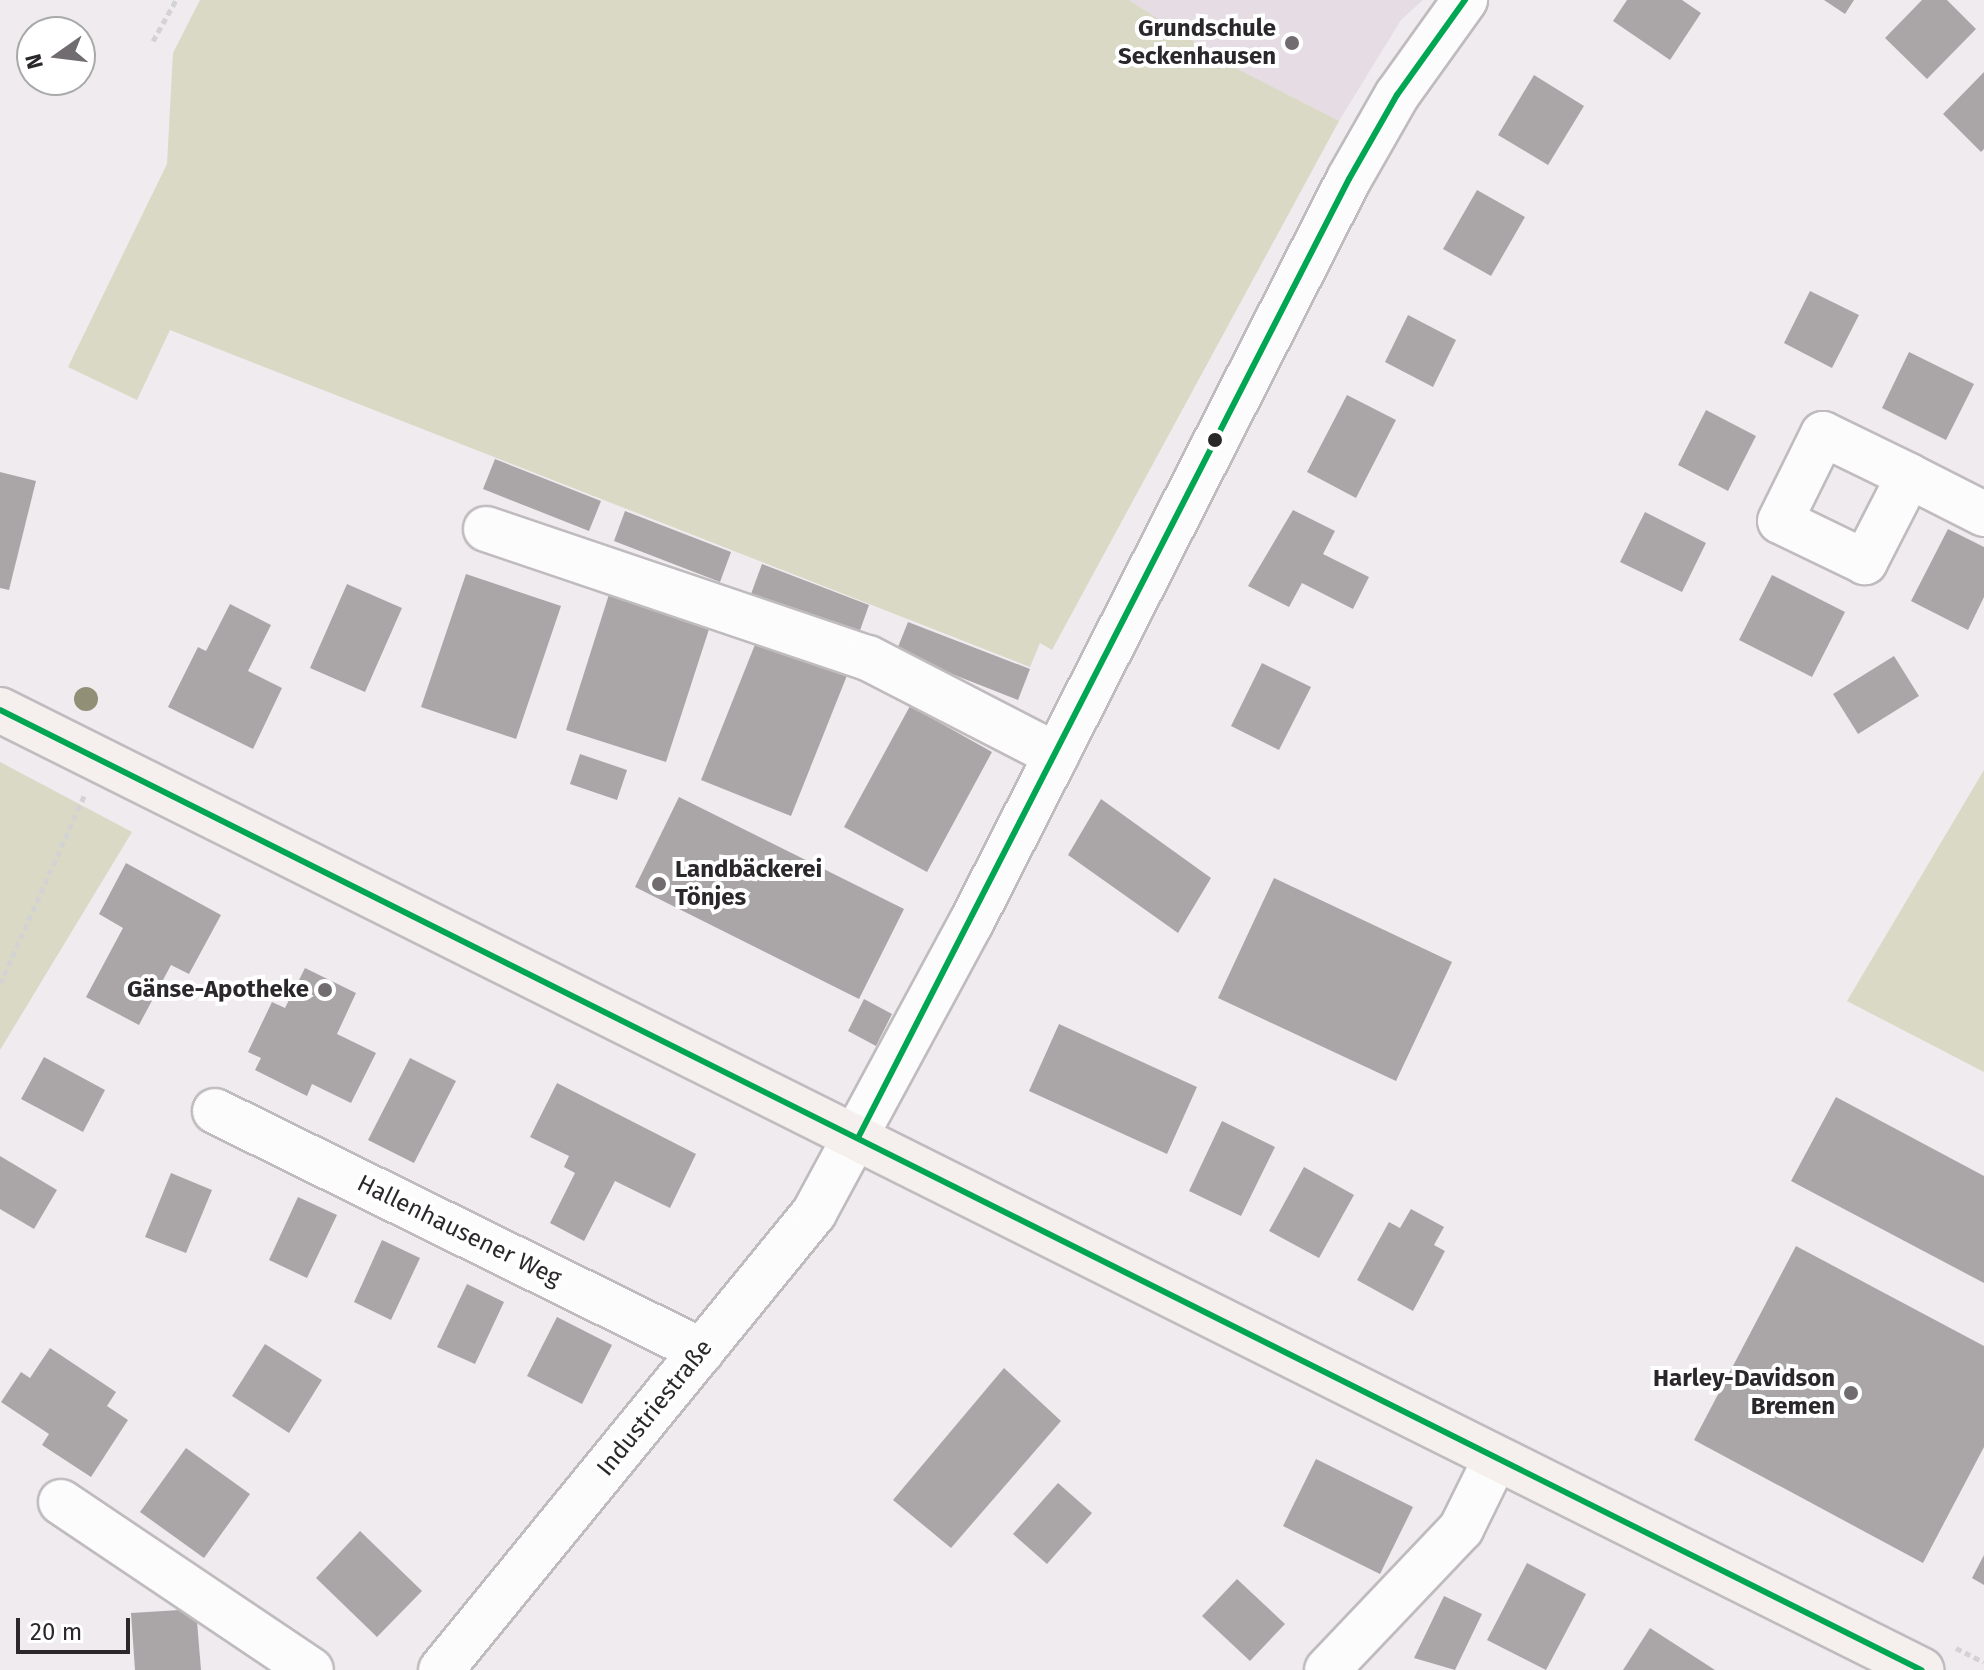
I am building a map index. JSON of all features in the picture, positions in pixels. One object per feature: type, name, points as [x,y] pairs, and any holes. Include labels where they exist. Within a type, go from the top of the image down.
[{"type":"main road","points":[[0,710],[1921,1670]]},
{"type":"street","name":"Industriestraße","points":[[441,1670],[814,1213],[858,1138],[1349,179],[1397,95],[1465,0]]},
{"type":"street","points":[[1909,476],[1984,514]]},
{"type":"street","points":[[486,529],[868,658],[1056,755]]},
{"type":"street","name":"Hallenhausener Weg","points":[[215,1111],[702,1351]]},
{"type":"street","points":[[1327,1670],[1461,1529],[1496,1458]]},
{"type":"street","points":[[61,1502],[311,1670]]},
{"type":"path","points":[[153,41],[176,0]]},
{"type":"path","points":[[0,984],[102,762]]},
{"type":"shaded area","name":"Grundschule Seckenhausen","points":[[1129,0],[1423,0],[1401,20],[1339,121],[1232,66]]},
{"type":"green space","points":[[200,0],[1129,0],[1232,66],[1339,121],[1052,650],[1040,643],[1030,667],[170,330],[137,400],[68,367],[167,164],[173,53]]},
{"type":"green space","points":[[0,762],[132,832],[0,1050]]},
{"type":"green space","points":[[1984,770],[1984,1072],[1847,1001]]},
{"type":"building","points":[[1627,0],[1682,0],[1701,13],[1670,60],[1613,21]]},
{"type":"building","points":[[1824,0],[1854,0],[1845,14]]},
{"type":"building","points":[[1922,0],[1947,0],[1976,29],[1927,79],[1885,38]]},
{"type":"building","points":[[1984,72],[1984,149],[1981,152],[1943,114]]},
{"type":"building","points":[[1534,75],[1584,106],[1548,165],[1498,135]]},
{"type":"building","points":[[1477,190],[1525,217],[1491,276],[1443,249]]},
{"type":"building","points":[[1810,291],[1859,315],[1832,368],[1784,343]]},
{"type":"building","points":[[1408,315],[1456,340],[1433,387],[1385,362]]},
{"type":"building","points":[[1909,352],[1974,384],[1946,440],[1882,408]]},
{"type":"building","points":[[1347,395],[1396,420],[1356,498],[1307,472]]},
{"type":"building","points":[[1706,410],[1756,436],[1728,491],[1678,465]]},
{"type":"building","points":[[495,459],[601,501],[589,531],[483,489]]},
{"type":"building","points":[[0,472],[36,481],[9,590],[0,588]]},
{"type":"building","points":[[1293,510],[1335,531],[1323,554],[1369,577],[1353,609],[1302,583],[1289,607],[1248,586]]},
{"type":"building","points":[[625,511],[731,552],[720,582],[614,541]]},
{"type":"building","points":[[1645,512],[1706,543],[1682,592],[1620,562]]},
{"type":"building","points":[[1948,529],[1984,547],[1984,597],[1968,630],[1911,601]]},
{"type":"building","points":[[762,564],[869,605],[858,636],[751,594]]},
{"type":"building","points":[[466,574],[561,606],[516,739],[421,707]]},
{"type":"building","points":[[1772,575],[1845,612],[1812,677],[1739,640]]},
{"type":"building","points":[[347,584],[402,608],[365,692],[310,668]]},
{"type":"building","points":[[611,588],[712,620],[666,762],[566,730]]},
{"type":"building","points":[[230,604],[271,625],[248,671],[282,688],[253,749],[168,707],[198,647],[206,651]]},
{"type":"building","points":[[908,622],[1030,669],[1018,700],[896,652]]},
{"type":"building","points":[[758,637],[848,673],[791,816],[701,780]]},
{"type":"building","points":[[1894,656],[1919,696],[1858,734],[1833,694]]},
{"type":"building","points":[[1262,663],[1311,687],[1279,750],[1231,726]]},
{"type":"building","points":[[910,706],[992,752],[927,872],[844,827]]},
{"type":"building","points":[[580,754],[627,770],[617,800],[570,784]]},
{"type":"building","points":[[679,797],[904,909],[859,999],[635,887]]},
{"type":"building","points":[[1101,799],[1211,878],[1178,933],[1068,855]]},
{"type":"building","points":[[126,863],[221,915],[189,974],[171,965],[139,1025],[86,997],[123,928],[99,914]]},
{"type":"building","points":[[1274,878],[1452,962],[1396,1081],[1218,998]]},
{"type":"building","points":[[305,968],[356,993],[337,1034],[376,1053],[351,1103],[312,1084],[307,1096],[255,1070],[261,1058],[248,1052],[272,1002],[285,1008]]},
{"type":"building","points":[[864,999],[892,1014],[876,1046],[848,1031]]},
{"type":"building","points":[[1059,1024],[1197,1087],[1167,1154],[1029,1091]]},
{"type":"building","points":[[44,1057],[105,1090],[83,1132],[21,1099]]},
{"type":"building","points":[[410,1058],[456,1081],[414,1163],[368,1140]]},
{"type":"building","points":[[557,1083],[696,1154],[670,1208],[615,1181],[584,1241],[550,1223],[575,1173],[564,1167],[569,1156],[530,1137]]},
{"type":"building","points":[[1836,1097],[1984,1176],[1984,1283],[1791,1181]]},
{"type":"building","points":[[1222,1121],[1275,1147],[1241,1216],[1189,1191]]},
{"type":"building","points":[[0,1156],[57,1190],[34,1229],[0,1209]]},
{"type":"building","points":[[1304,1167],[1354,1195],[1319,1258],[1269,1231]]},
{"type":"building","points":[[171,1173],[212,1190],[186,1253],[145,1237]]},
{"type":"building","points":[[298,1197],[337,1215],[307,1278],[269,1260]]},
{"type":"building","points":[[1411,1209],[1444,1227],[1434,1245],[1445,1251],[1413,1311],[1357,1280],[1389,1222],[1400,1228]]},
{"type":"building","points":[[382,1240],[420,1258],[391,1320],[354,1302]]},
{"type":"building","name":"Harley-Davidson Bremen","points":[[1796,1246],[1984,1346],[1984,1447],[1923,1563],[1694,1440]]},
{"type":"building","points":[[467,1284],[504,1302],[475,1364],[437,1347]]},
{"type":"building","points":[[557,1317],[612,1345],[582,1404],[527,1376]]},
{"type":"building","points":[[265,1344],[322,1380],[289,1433],[232,1396]]},
{"type":"building","points":[[50,1348],[116,1392],[107,1406],[128,1420],[91,1477],[42,1445],[49,1434],[1,1402],[21,1372],[30,1378]]},
{"type":"building","points":[[1004,1368],[1061,1421],[951,1548],[893,1500]]},
{"type":"building","points":[[186,1448],[250,1494],[204,1558],[140,1512]]},
{"type":"building","points":[[1316,1459],[1413,1507],[1380,1574],[1283,1526]]},
{"type":"building","points":[[1058,1483],[1092,1513],[1047,1564],[1013,1534]]},
{"type":"building","points":[[360,1531],[422,1591],[377,1637],[316,1578]]},
{"type":"building","points":[[1984,1555],[1984,1585],[1972,1578]]},
{"type":"building","points":[[1527,1563],[1586,1594],[1546,1670],[1487,1640]]},
{"type":"building","points":[[1237,1579],[1285,1624],[1250,1661],[1202,1616]]},
{"type":"building","points":[[1444,1596],[1482,1614],[1455,1670],[1414,1658]]},
{"type":"building","points":[[196,1609],[201,1670],[135,1670],[131,1613]]},
{"type":"building","points":[[1650,1628],[1715,1670],[1623,1670]]},
{"type":"transit line","points":[[858,1138],[1349,179],[1397,95],[1465,0]]},
{"type":"transit line","points":[[0,710],[1921,1670]]},
{"type":"place","name":"Grundschule Seckenhausen","points":[[1292,43]]},
{"type":"place","name":"Landbäckerei Tönjes","points":[[659,884]]},
{"type":"place","name":"Gänse-Apotheke","points":[[325,990]]},
{"type":"place","name":"Harley-Davidson Bremen","points":[[1851,1393]]}]
